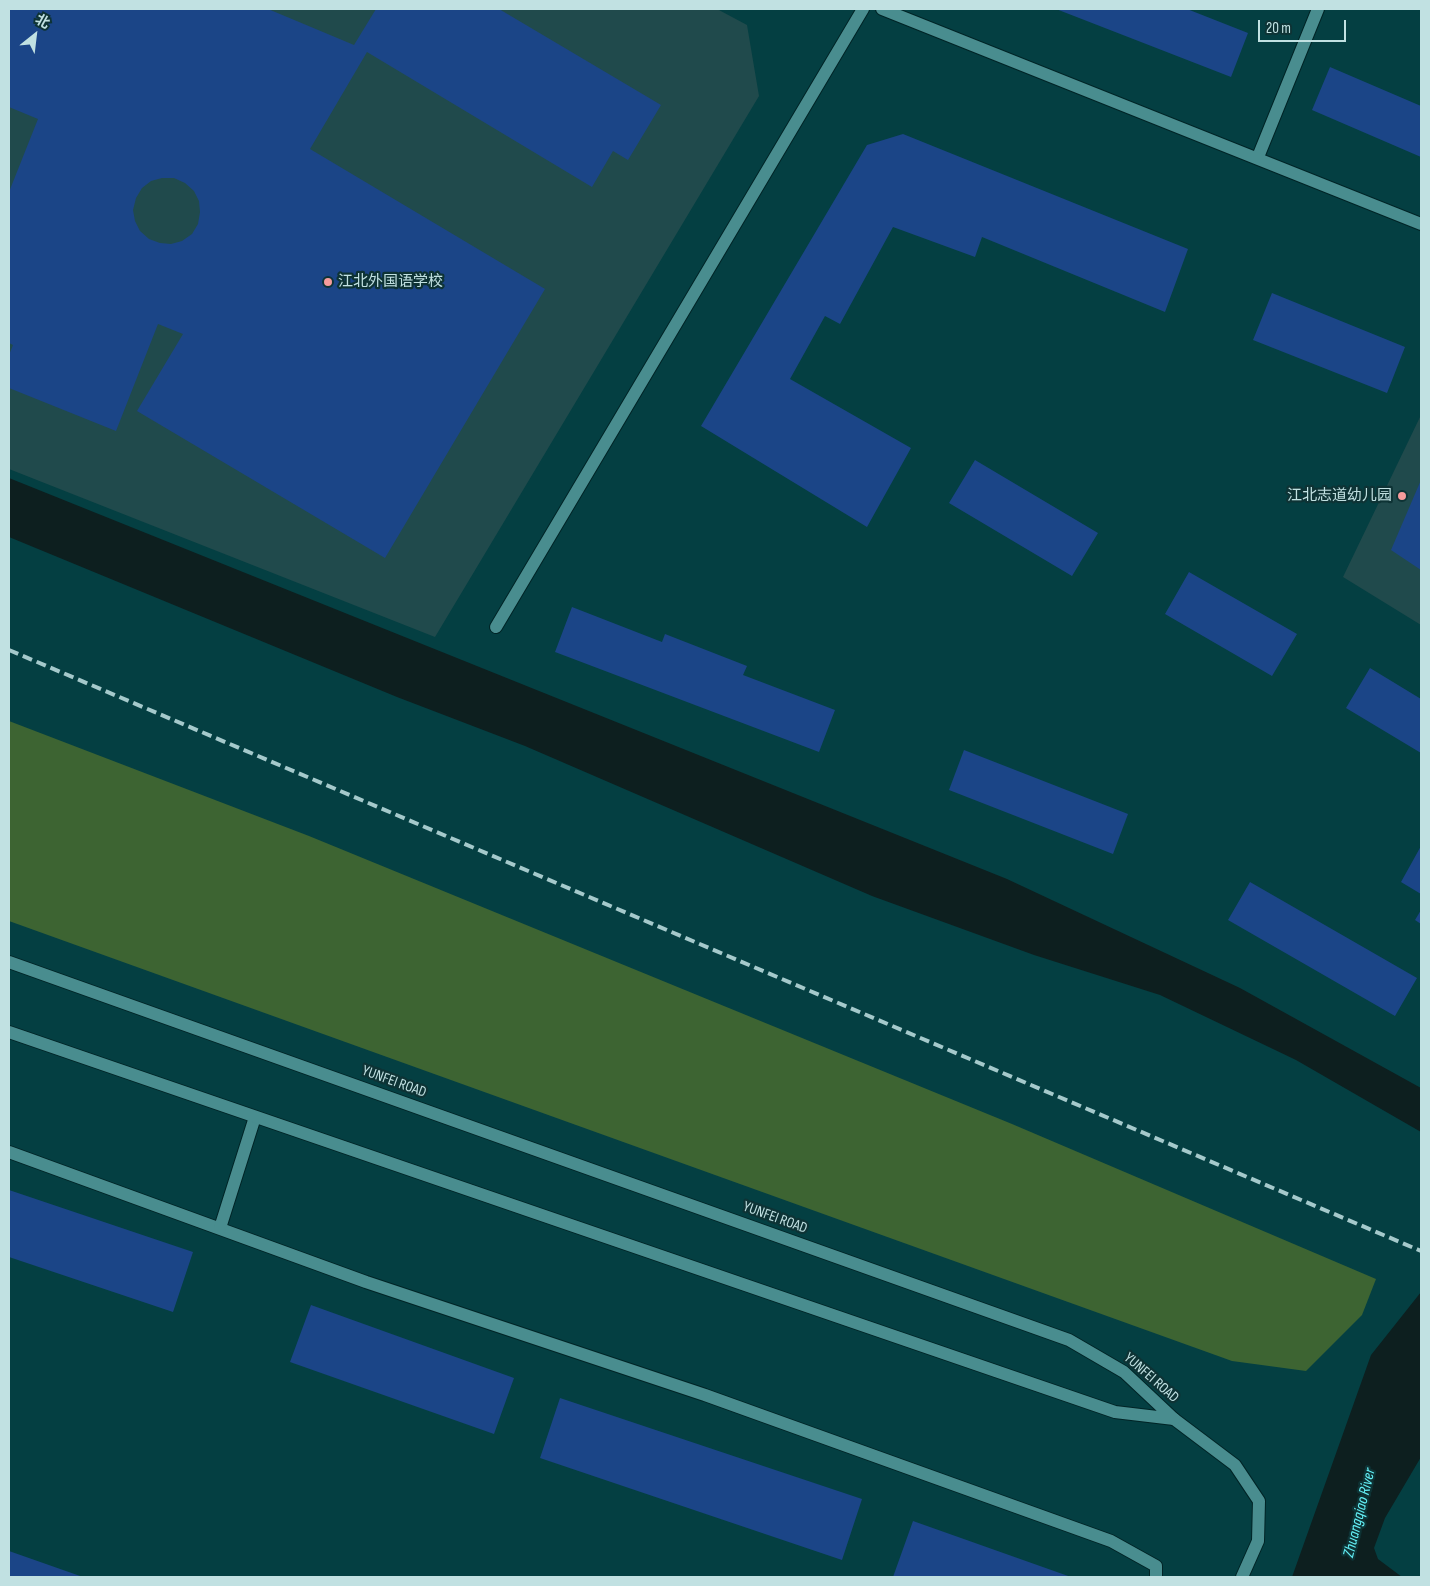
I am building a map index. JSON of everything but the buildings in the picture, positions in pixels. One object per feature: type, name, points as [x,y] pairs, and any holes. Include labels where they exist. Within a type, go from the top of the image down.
[{"type":"main road","points":[[496,627],[862,9]]},
{"type":"main road","points":[[882,9],[1258,157],[1421,224]]},
{"type":"main road","points":[[1258,157],[1318,9]]},
{"type":"main road","name":"YUNFEI ROAD","points":[[9,962],[1069,1340],[1124,1372],[1174,1419]]},
{"type":"main road","name":"YUNFEI ROAD","points":[[9,1032],[1115,1412],[1174,1419]]},
{"type":"main road","points":[[220,1228],[255,1117]]},
{"type":"main road","points":[[9,1152],[366,1282],[705,1395],[1111,1541],[1156,1566],[1156,1577]]},
{"type":"main road","points":[[1174,1419],[1235,1465],[1259,1501],[1258,1541],[1242,1577]]},
{"type":"shaded area","name":"江北外国语学校","points":[[9,9],[717,9],[747,25],[759,96],[435,637],[9,469]]},
{"type":"shaded area","name":"江北志道幼儿园","points":[[1421,415],[1421,625],[1343,577]]},
{"type":"green space","points":[[9,721],[309,836],[1012,1124],[1376,1279],[1362,1315],[1306,1371],[1232,1361],[9,921]]},
{"type":"water","points":[[9,478],[1007,879],[1240,988],[1421,1088],[1421,1132],[1296,1060],[1160,995],[1034,955],[872,896],[525,746],[397,697],[9,537]]},
{"type":"water","name":"Zhuangqiao River","points":[[1421,1292],[1421,1457],[1385,1518],[1374,1548],[1378,1559],[1402,1577],[1292,1577],[1371,1355]]},
{"type":"railway","points":[[9,650],[1421,1251]]},
{"type":"place","name":"江北外国语学校","points":[[328,282]]},
{"type":"place","name":"江北志道幼儿园","points":[[1402,496]]}]
